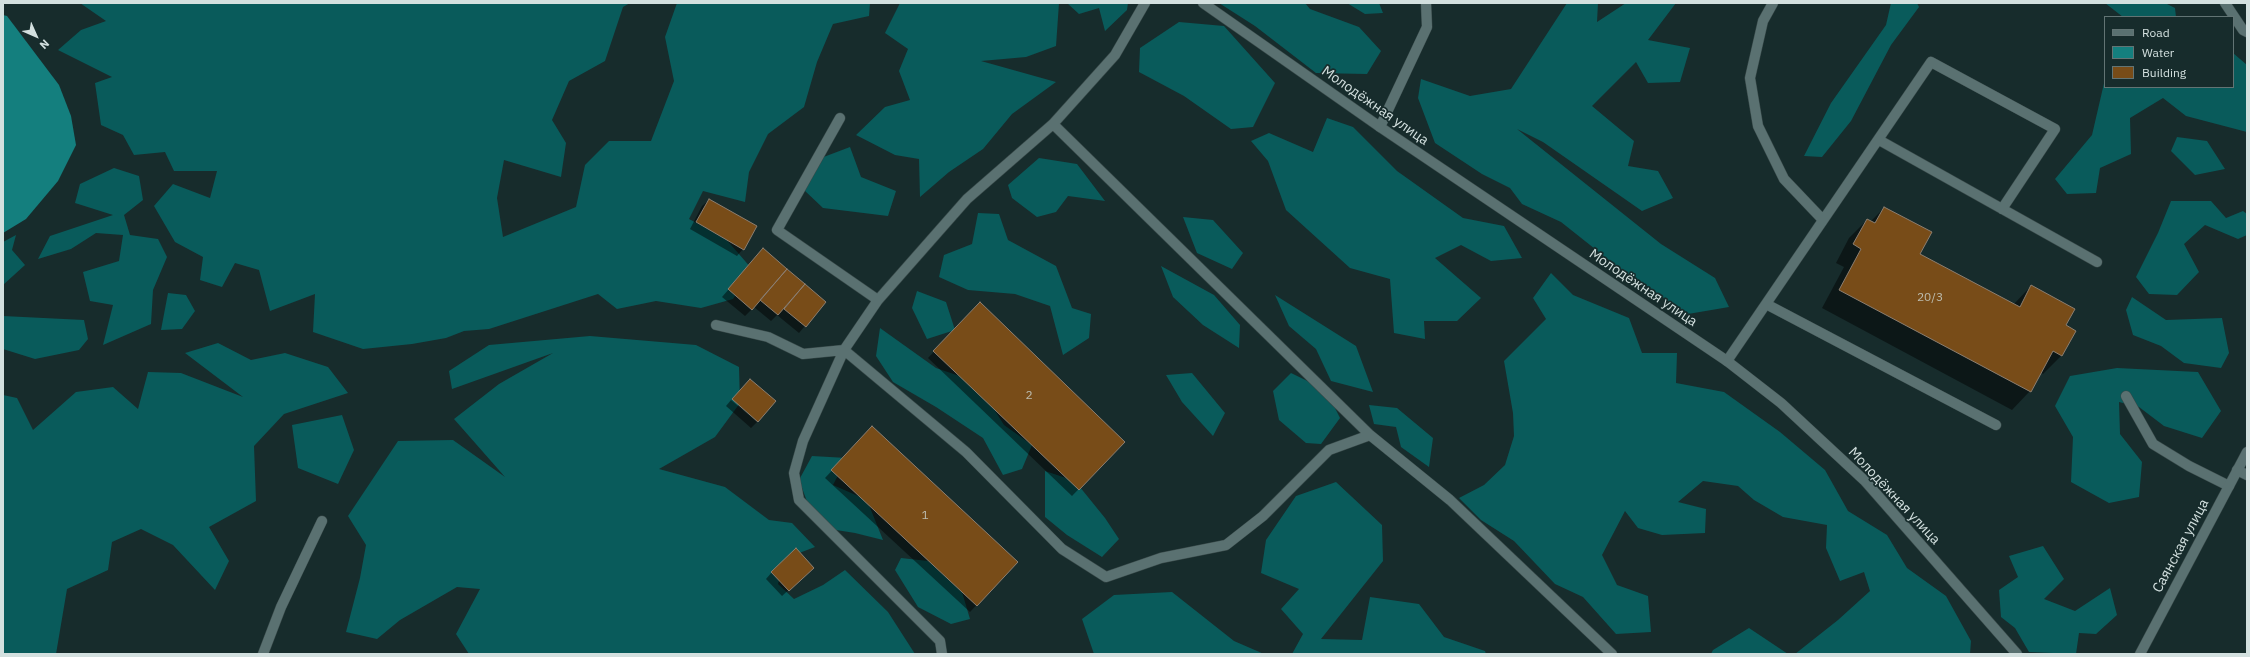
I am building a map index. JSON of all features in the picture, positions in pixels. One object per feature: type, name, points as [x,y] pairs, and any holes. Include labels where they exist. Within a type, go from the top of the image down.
[{"type":"street","points":[[942,654],[940,641],[799,500],[794,473],[803,441],[844,350],[878,300],[967,198],[1053,124],[1114,54],[1145,3]]},
{"type":"street","name":"Молодёжная улица","points":[[1203,3],[1380,127],[1728,361],[1781,403],[1865,481],[2018,654]]},
{"type":"street","points":[[1380,127],[1427,27],[1426,3]]},
{"type":"street","points":[[1773,3],[1763,21],[1750,78],[1758,126],[1784,179],[1823,220]]},
{"type":"street","points":[[2225,3],[2234,16]]},
{"type":"street","points":[[2234,16],[2243,30],[2247,32]]},
{"type":"street","points":[[1728,361],[1931,62],[2055,129],[2002,209]]},
{"type":"street","points":[[840,118],[777,230],[878,300]]},
{"type":"street","points":[[1053,124],[1370,435],[1450,500],[1612,654]]},
{"type":"street","points":[[1878,140],[2097,262]]},
{"type":"street","points":[[1766,304],[1996,425]]},
{"type":"street","points":[[716,325],[768,337],[803,354],[844,350],[966,452],[1062,549],[1106,577],[1161,558],[1226,545],[1263,516],[1329,450],[1370,435]]},
{"type":"street","points":[[2126,396],[2153,444],[2189,466],[2229,486]]},
{"type":"street","name":"Саянская улица","points":[[2140,654],[2247,452]]},
{"type":"street","points":[[2237,470],[2247,475]]},
{"type":"street","points":[[263,654],[281,607],[322,521]]},
{"type":"shaded area","points":[[80,3],[630,3],[623,7],[605,61],[569,81],[552,120],[566,143],[561,177],[504,160],[497,198],[503,237],[576,207],[585,165],[609,141],[651,141],[674,81],[665,37],[677,3],[870,3],[869,16],[833,24],[817,62],[804,107],[768,134],[749,172],[745,202],[703,191],[689,219],[725,238],[752,269],[733,299],[701,308],[656,301],[617,309],[598,294],[489,329],[464,331],[446,338],[412,344],[363,349],[313,332],[315,294],[270,311],[259,270],[235,263],[222,287],[200,280],[203,257],[175,242],[154,206],[173,184],[210,198],[217,171],[174,171],[165,152],[134,155],[123,135],[101,125],[95,83],[112,77],[58,50],[81,30],[106,21]]},
{"type":"shaded area","points":[[900,3],[1059,3],[1056,46],[1026,57],[981,61],[1056,82],[1012,114],[983,149],[949,172],[920,197],[919,159],[895,155],[856,135],[885,107],[910,100],[899,71],[908,49],[885,33]]},
{"type":"shaded area","points":[[1067,3],[1128,3],[1127,10],[1105,31],[1099,8],[1079,14]]},
{"type":"shaded area","points":[[1219,3],[1305,3],[1310,9],[1359,27],[1381,51],[1367,74],[1316,73],[1255,26]]},
{"type":"shaded area","points":[[1347,3],[1379,3],[1383,13],[1365,14]]},
{"type":"shaded area","points":[[1567,3],[1598,3],[1597,22],[1626,3],[1676,3],[1648,40],[1690,48],[1680,82],[1648,83],[1636,62],[1592,106],[1634,141],[1628,166],[1658,171],[1673,198],[1642,211],[1543,142],[1517,129],[1661,244],[1715,278],[1729,307],[1688,314],[1619,268],[1561,222],[1522,204],[1510,188],[1482,174],[1435,143],[1418,98],[1421,79],[1470,96],[1511,89]]},
{"type":"shaded area","points":[[1891,3],[1917,3],[1919,7],[1891,45],[1851,121],[1822,157],[1804,156],[1831,103],[1886,25]]},
{"type":"shaded area","points":[[2105,3],[2165,3],[2175,8],[2176,16],[2122,16]]},
{"type":"shaded area","points":[[1179,22],[1224,26],[1275,83],[1253,127],[1231,129],[1184,96],[1139,72],[1140,48]]},
{"type":"shaded area","points":[[2234,54],[2247,65],[2247,132],[2186,116],[2163,98],[2130,118],[2131,154],[2100,168],[2096,193],[2067,194],[2055,179],[2092,135],[2104,83],[2104,88],[2234,88]]},
{"type":"shaded area","points":[[1327,118],[1353,127],[1397,171],[1463,218],[1504,226],[1522,258],[1491,261],[1461,245],[1435,258],[1481,298],[1457,321],[1424,321],[1425,339],[1394,333],[1390,279],[1350,268],[1286,210],[1268,161],[1251,141],[1269,133],[1313,152]]},
{"type":"shaded area","points":[[2177,137],[2207,141],[2225,169],[2195,175],[2171,151]]},
{"type":"shaded area","points":[[850,147],[861,177],[896,191],[888,216],[823,208],[804,190],[821,158]]},
{"type":"shaded area","points":[[1039,158],[1077,164],[1105,201],[1068,196],[1056,212],[1037,217],[1012,198],[1008,185]]},
{"type":"shaded area","points":[[114,168],[139,176],[143,200],[124,215],[130,235],[158,239],[167,257],[153,290],[151,324],[103,345],[113,305],[90,301],[83,272],[119,261],[123,235],[96,233],[71,249],[38,259],[50,236],[113,215],[75,203],[80,184]]},
{"type":"shaded area","points":[[2171,201],[2211,201],[2226,218],[2243,211],[2247,214],[2247,235],[2238,239],[2205,225],[2184,244],[2199,272],[2177,295],[2149,294],[2136,277],[2158,233]]},
{"type":"shaded area","points":[[978,213],[999,214],[1008,240],[1056,266],[1072,308],[1091,314],[1089,338],[1063,355],[1050,306],[1015,294],[968,290],[939,277],[944,255],[972,244]]},
{"type":"shaded area","points":[[1183,217],[1213,220],[1243,253],[1232,269],[1197,253]]},
{"type":"shaded area","points":[[16,235],[12,250],[25,265],[3,285],[3,242]]},
{"type":"shaded area","points":[[1161,266],[1214,295],[1240,325],[1239,348],[1203,325],[1173,297]]},
{"type":"shaded area","points":[[1551,273],[1573,295],[1629,318],[1642,353],[1677,353],[1676,383],[1724,392],[1780,432],[1825,470],[1848,511],[1887,535],[1907,568],[1946,596],[1971,641],[1970,654],[1795,654],[1838,620],[1870,591],[1864,572],[1840,581],[1826,548],[1827,525],[1783,517],[1754,500],[1738,486],[1703,481],[1678,502],[1706,509],[1705,533],[1662,535],[1638,528],[1625,511],[1602,555],[1617,585],[1648,596],[1651,632],[1616,634],[1583,597],[1555,584],[1514,541],[1481,520],[1459,498],[1484,485],[1505,465],[1514,436],[1513,413],[1504,361],[1546,319],[1533,298]]},
{"type":"shaded area","points":[[917,291],[946,302],[955,330],[927,339],[912,308]]},
{"type":"shaded area","points":[[168,293],[186,295],[195,311],[182,329],[161,330]]},
{"type":"shaded area","points":[[1275,295],[1356,346],[1373,392],[1331,381],[1316,349],[1289,326]]},
{"type":"shaded area","points":[[2132,297],[2166,320],[2222,318],[2229,353],[2221,368],[2184,363],[2161,346],[2133,335],[2126,310]]},
{"type":"shaded area","points":[[3,316],[84,320],[88,339],[79,350],[35,359],[3,349]]},
{"type":"shaded area","points":[[880,328],[936,368],[977,382],[1004,425],[1032,445],[1022,469],[1003,475],[983,438],[936,407],[893,382],[876,356]]},
{"type":"shaded area","points":[[590,336],[696,345],[739,367],[740,403],[715,437],[659,469],[725,487],[769,520],[792,523],[815,547],[786,558],[778,584],[794,599],[823,585],[845,570],[888,612],[915,654],[469,654],[456,634],[480,589],[457,587],[400,620],[377,639],[346,632],[360,578],[366,545],[348,516],[398,441],[453,440],[505,477],[454,419],[499,384],[553,353],[452,389],[449,371],[489,345]]},
{"type":"shaded area","points":[[218,343],[251,360],[285,353],[328,367],[348,393],[284,414],[254,446],[256,501],[209,527],[229,561],[215,590],[173,545],[141,529],[112,542],[108,570],[67,589],[56,654],[3,654],[3,395],[17,398],[33,430],[76,392],[113,387],[138,409],[148,372],[181,373],[243,397],[185,353]]},
{"type":"shaded area","points":[[2117,368],[2198,372],[2221,411],[2202,438],[2164,426],[2139,407],[2119,402],[2120,434],[2142,462],[2139,497],[2109,503],[2071,482],[2073,437],[2055,406],[2070,376]]},
{"type":"shaded area","points":[[1192,373],[1225,413],[1213,436],[1182,402],[1166,375]]},
{"type":"shaded area","points":[[1291,373],[1326,390],[1340,418],[1321,444],[1306,443],[1279,420],[1273,391]]},
{"type":"shaded area","points":[[1369,405],[1397,408],[1433,438],[1429,467],[1401,447],[1396,427],[1374,424]]},
{"type":"shaded area","points":[[342,415],[354,450],[338,484],[298,468],[292,425]]},
{"type":"shaded area","points":[[812,456],[847,458],[833,485],[867,500],[883,540],[830,529],[808,504],[799,480]]},
{"type":"shaded area","points":[[1045,471],[1075,481],[1105,518],[1119,539],[1102,557],[1067,535],[1045,517]]},
{"type":"shaded area","points":[[1336,482],[1382,525],[1383,561],[1321,639],[1362,640],[1370,597],[1419,604],[1444,637],[1485,651],[1486,654],[1292,654],[1303,634],[1281,609],[1299,589],[1261,573],[1266,540],[1296,496]]},
{"type":"shaded area","points":[[2043,546],[2064,579],[2044,599],[2075,611],[2110,588],[2117,615],[2096,634],[2079,633],[2076,654],[2029,652],[2015,628],[2001,617],[1999,590],[2018,577],[2009,556]]},
{"type":"shaded area","points":[[901,558],[928,561],[962,592],[970,619],[951,624],[918,607],[895,570]]},
{"type":"shaded area","points":[[1172,592],[1234,641],[1264,654],[1094,654],[1082,619],[1114,595]]},
{"type":"shaded area","points":[[1749,628],[1788,654],[1711,654],[1713,650]]},
{"type":"water","points":[[3,15],[7,16],[59,85],[71,116],[76,145],[58,181],[26,219],[3,233]]},
{"type":"building","points":[[709,199],[757,226],[744,250],[696,222]]},
{"type":"building","points":[[1884,207],[1932,232],[1920,254],[2020,307],[2031,285],[2075,309],[2066,325],[2076,331],[2062,356],[2053,351],[2031,392],[1839,290],[1861,249],[1853,244],[1867,219],[1875,223]]},
{"type":"building","points":[[763,248],[787,269],[752,310],[728,289]]},
{"type":"building","points":[[787,269],[805,284],[778,315],[760,300]]},
{"type":"building","points":[[805,284],[826,302],[806,327],[784,309]]},
{"type":"building","points":[[980,302],[1125,442],[1079,490],[933,351]]},
{"type":"building","points":[[750,379],[776,401],[758,422],[732,399]]},
{"type":"building","points":[[872,426],[1018,562],[977,606],[831,470]]},
{"type":"building","points":[[796,548],[814,568],[789,591],[771,572]]}]
